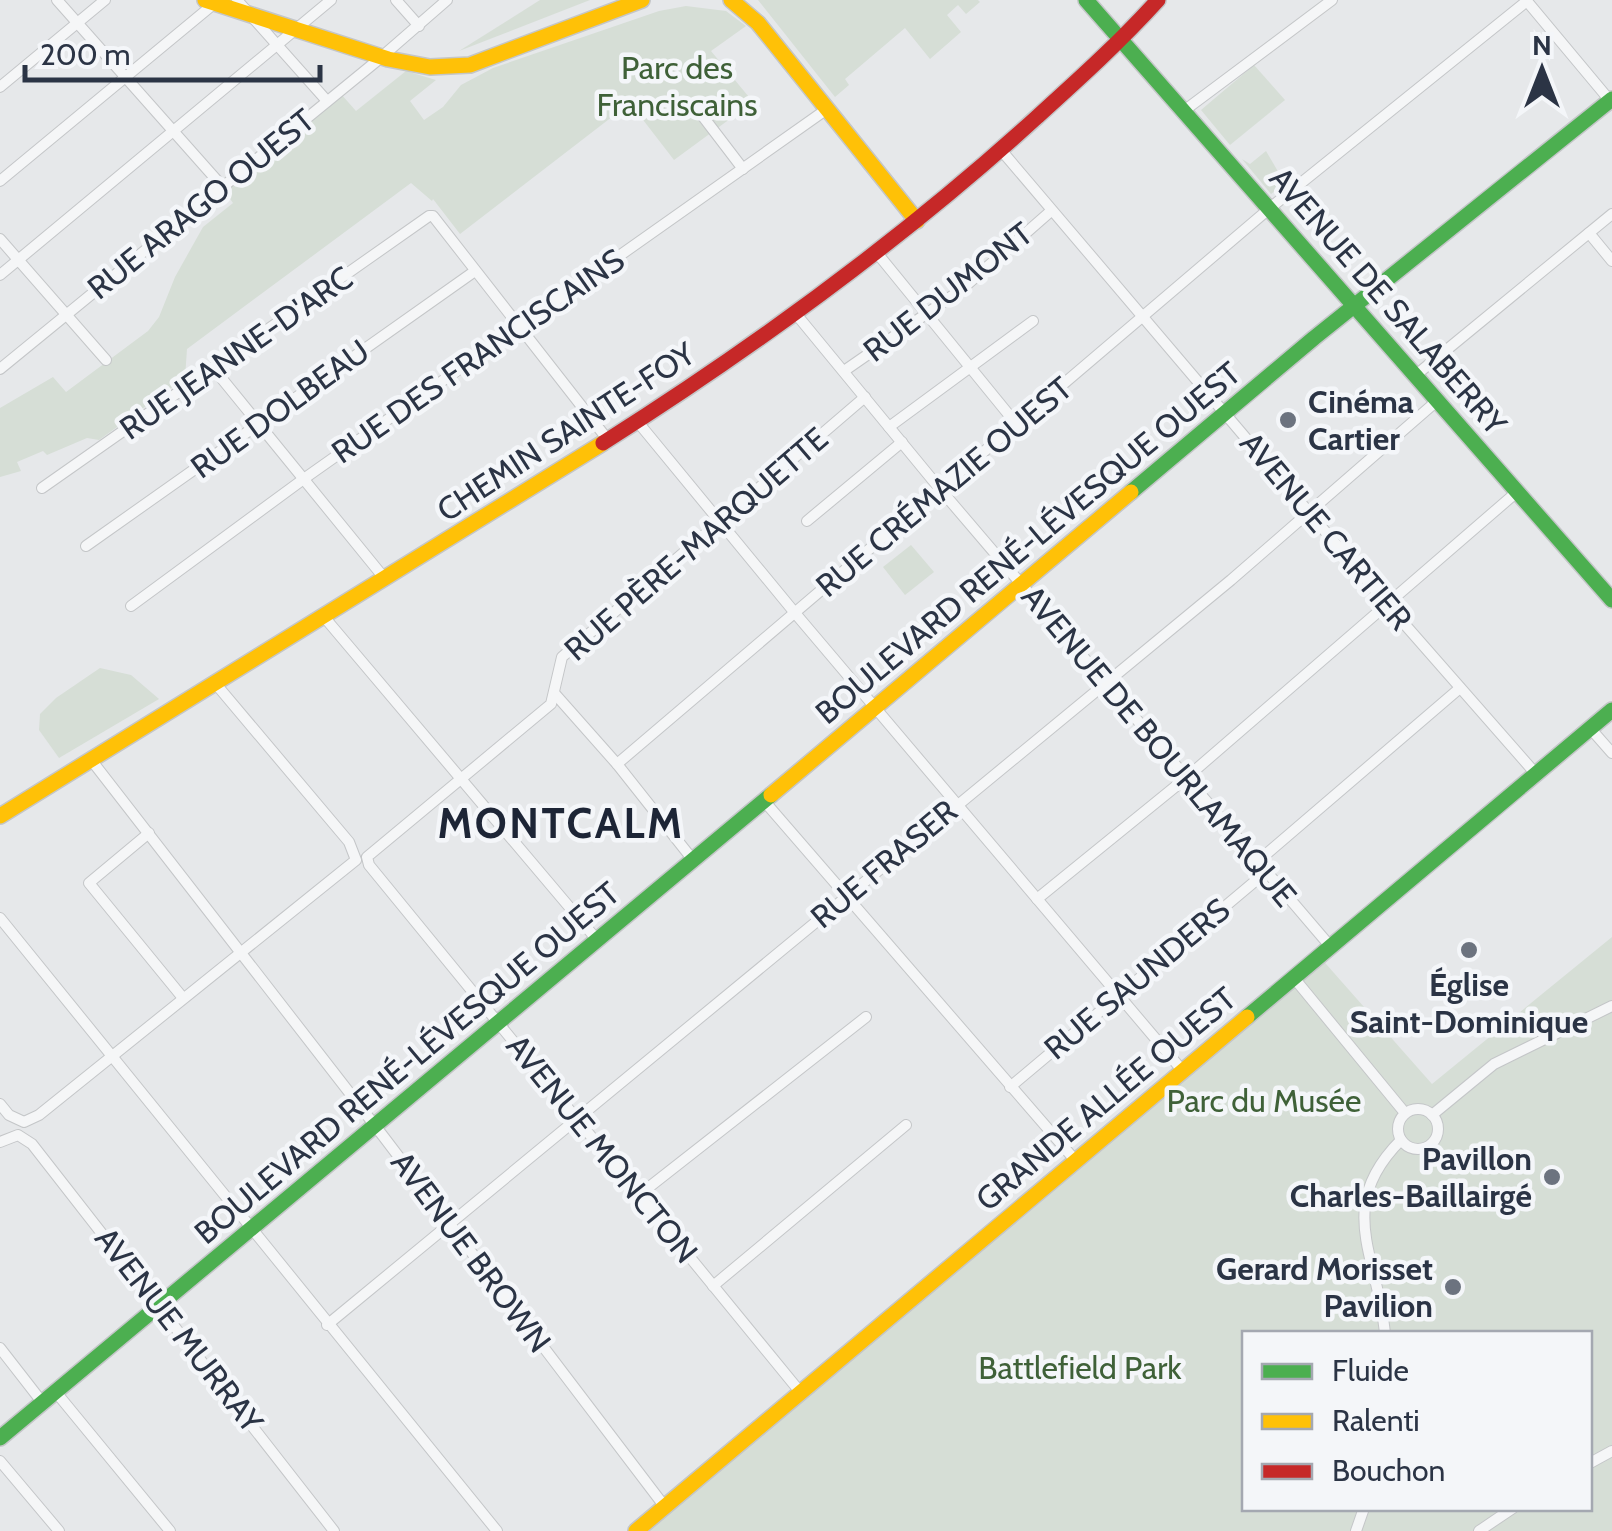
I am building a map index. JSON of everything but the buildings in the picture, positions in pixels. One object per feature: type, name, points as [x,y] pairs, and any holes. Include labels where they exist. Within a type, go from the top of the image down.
[{"type":"main road","points":[[213,1],[383,56],[436,68],[470,65],[642,0]]},
{"type":"main road","points":[[731,0],[749,13],[917,221]]},
{"type":"main road","name":"AVENUE DE SALABERRY","points":[[1086,0],[1612,600]]},
{"type":"main road","name":"CHEMIN SAINTE-FOY","points":[[0,816],[608,440],[796,314],[877,254],[1001,150],[1123,38],[1158,0]]},
{"type":"main road","name":"BOULEVARD RENÉ-LÉVESQUE OUEST","points":[[0,1438],[1354,305],[1611,101]]},
{"type":"main road","name":"GRANDE ALLÉE OUEST","points":[[636,1531],[1612,710]]},
{"type":"street","points":[[57,0],[222,186]]},
{"type":"street","points":[[0,87],[105,0]]},
{"type":"street","points":[[238,0],[327,101]]},
{"type":"street","points":[[0,276],[331,0]]},
{"type":"street","points":[[396,0],[419,26]]},
{"type":"street","name":"RUE ARAGO OUEST","points":[[0,368],[447,0]]},
{"type":"street","points":[[1185,110],[1332,0]]},
{"type":"street","points":[[0,181],[213,1]]},
{"type":"street","points":[[1526,1],[1611,101]]},
{"type":"street","name":"RUE CRÉMAZIE OUEST","points":[[617,764],[1270,208],[1526,1]]},
{"type":"street","name":"RUE DES FRANCISCAINS","points":[[131,606],[827,108]]},
{"type":"street","points":[[698,110],[742,168]]},
{"type":"street","name":"AVENUE CARTIER","points":[[1001,150],[1536,774]]},
{"type":"street","name":"RUE DUMONT","points":[[844,371],[962,289],[1051,212]]},
{"type":"street","points":[[1416,375],[1612,214]]},
{"type":"street","name":"RUE JEANNE-D'ARC","points":[[42,488],[428,216],[433,216],[474,270]]},
{"type":"street","points":[[1590,233],[1612,261]]},
{"type":"street","points":[[0,239],[106,360]]},
{"type":"street","points":[[877,254],[1018,426]]},
{"type":"street","points":[[474,270],[608,440]]},
{"type":"street","name":"RUE DOLBEAU","points":[[86,546],[474,270]]},
{"type":"street","name":"AVENUE DE BOURLAMAQUE","points":[[796,314],[1330,946]]},
{"type":"street","points":[[890,427],[1032,321]]},
{"type":"street","points":[[214,369],[385,580]]},
{"type":"street","name":"RUE PÈRE-MARQUETTE","points":[[0,1104],[9,1115],[24,1122],[39,1114],[463,778],[551,704],[562,657],[864,397]]},
{"type":"street","name":"RUE FRASER","points":[[327,1324],[1231,580],[1438,400]]},
{"type":"street","points":[[637,420],[1182,1070]]},
{"type":"street","points":[[807,521],[902,442]]},
{"type":"street","points":[[1038,899],[1186,778],[1518,492]]},
{"type":"street","points":[[325,618],[598,941]]},
{"type":"street","name":"AVENUE MONCTON","points":[[215,683],[369,864],[800,1393]]},
{"type":"street","points":[[1257,862],[1460,688]]},
{"type":"street","points":[[554,694],[617,764],[693,860]]},
{"type":"street","points":[[1590,728],[1612,753]]},
{"type":"street","name":"AVENUE BROWN","points":[[92,761],[665,1507]]},
{"type":"street","points":[[764,802],[1074,1160]]},
{"type":"street","points":[[149,833],[89,883],[183,998]]},
{"type":"street","name":"RUE SAUNDERS","points":[[1010,1087],[1266,872]]},
{"type":"street","points":[[0,918],[497,1531]]},
{"type":"street","points":[[1294,978],[1405,1113]]},
{"type":"street","points":[[1432,1114],[1494,1064],[1612,1006]]},
{"type":"street","points":[[639,1195],[866,1017]]},
{"type":"street","points":[[1419,1108],[1432,1114],[1438,1127],[1432,1143],[1414,1148],[1401,1140],[1398,1130],[1405,1113],[1419,1108]]},
{"type":"street","points":[[713,1286],[906,1124]]},
{"type":"street","name":"AVENUE MURRAY","points":[[0,1142],[18,1135],[32,1144],[334,1531]]},
{"type":"street","points":[[1384,1331],[1363,1221],[1374,1172],[1401,1140]]},
{"type":"street","points":[[0,1348],[170,1531]]},
{"type":"street","points":[[0,1461],[59,1531]]},
{"type":"street","points":[[1479,1531],[1509,1511]]},
{"type":"green space","points":[[540,0],[590,0],[459,51]]},
{"type":"green space","points":[[758,0],[980,2],[966,14],[958,5],[947,15],[961,32],[930,59],[905,28],[845,79],[849,85],[835,97]]},
{"type":"green space","name":"Parc des Franciscains","points":[[686,6],[726,11],[746,26],[711,51],[753,102],[674,160],[630,103],[460,234],[433,199],[411,183],[187,349],[185,378],[99,440],[87,438],[47,455],[43,451],[17,462],[21,471],[0,477],[0,408],[53,377],[66,392],[148,331],[159,317],[175,277],[203,227],[233,203],[224,190],[341,94],[356,111],[406,71],[436,80],[410,101],[424,120],[443,107],[461,85],[493,68],[659,11]]},
{"type":"green space","points":[[1254,65],[1285,100],[1230,145],[1201,110]]},
{"type":"green space","points":[[1266,151],[1280,175],[1273,182],[1278,189],[1271,194],[1242,159],[1250,164]]},
{"type":"green space","points":[[911,545],[934,572],[905,595],[883,567]]},
{"type":"green space","points":[[100,668],[131,675],[159,699],[59,758],[39,730],[40,714]]},
{"type":"green space","name":"Battlefield Park","points":[[1612,937],[1612,1531],[632,1531],[1319,956],[1432,1084]]},
{"type":"traffic: fast","points":[[1086,0],[1612,600]]},
{"type":"traffic: fast","points":[[1131,492],[1314,338],[1612,99]]},
{"type":"traffic: fast","points":[[1247,1017],[1612,710]]},
{"type":"traffic: fast","points":[[0,1438],[771,795]]},
{"type":"traffic: slow","points":[[205,0],[388,59],[430,67],[470,65],[642,0]]},
{"type":"traffic: slow","points":[[731,0],[758,23],[917,221]]},
{"type":"traffic: slow","points":[[0,816],[603,443]]},
{"type":"traffic: slow","points":[[771,795],[1131,492]]},
{"type":"traffic: slow","points":[[636,1531],[1247,1017]]},
{"type":"traffic: jam","points":[[603,443],[772,329],[934,206],[1037,117],[1158,0]]},
{"type":"place","name":"Cinéma Cartier","points":[[1288,420]]},
{"type":"place","name":"Église Saint-Dominique","points":[[1469,950]]},
{"type":"place","name":"Pavillon Charles-Baillairgé","points":[[1552,1177]]},
{"type":"place","name":"Gerard Morisset Pavilion","points":[[1453,1287]]},
{"type":"district","name":"MONTCALM","points":[[561,823]]},
{"type":"park label","name":"Parc du Musée","points":[[1264,1101]]}]
